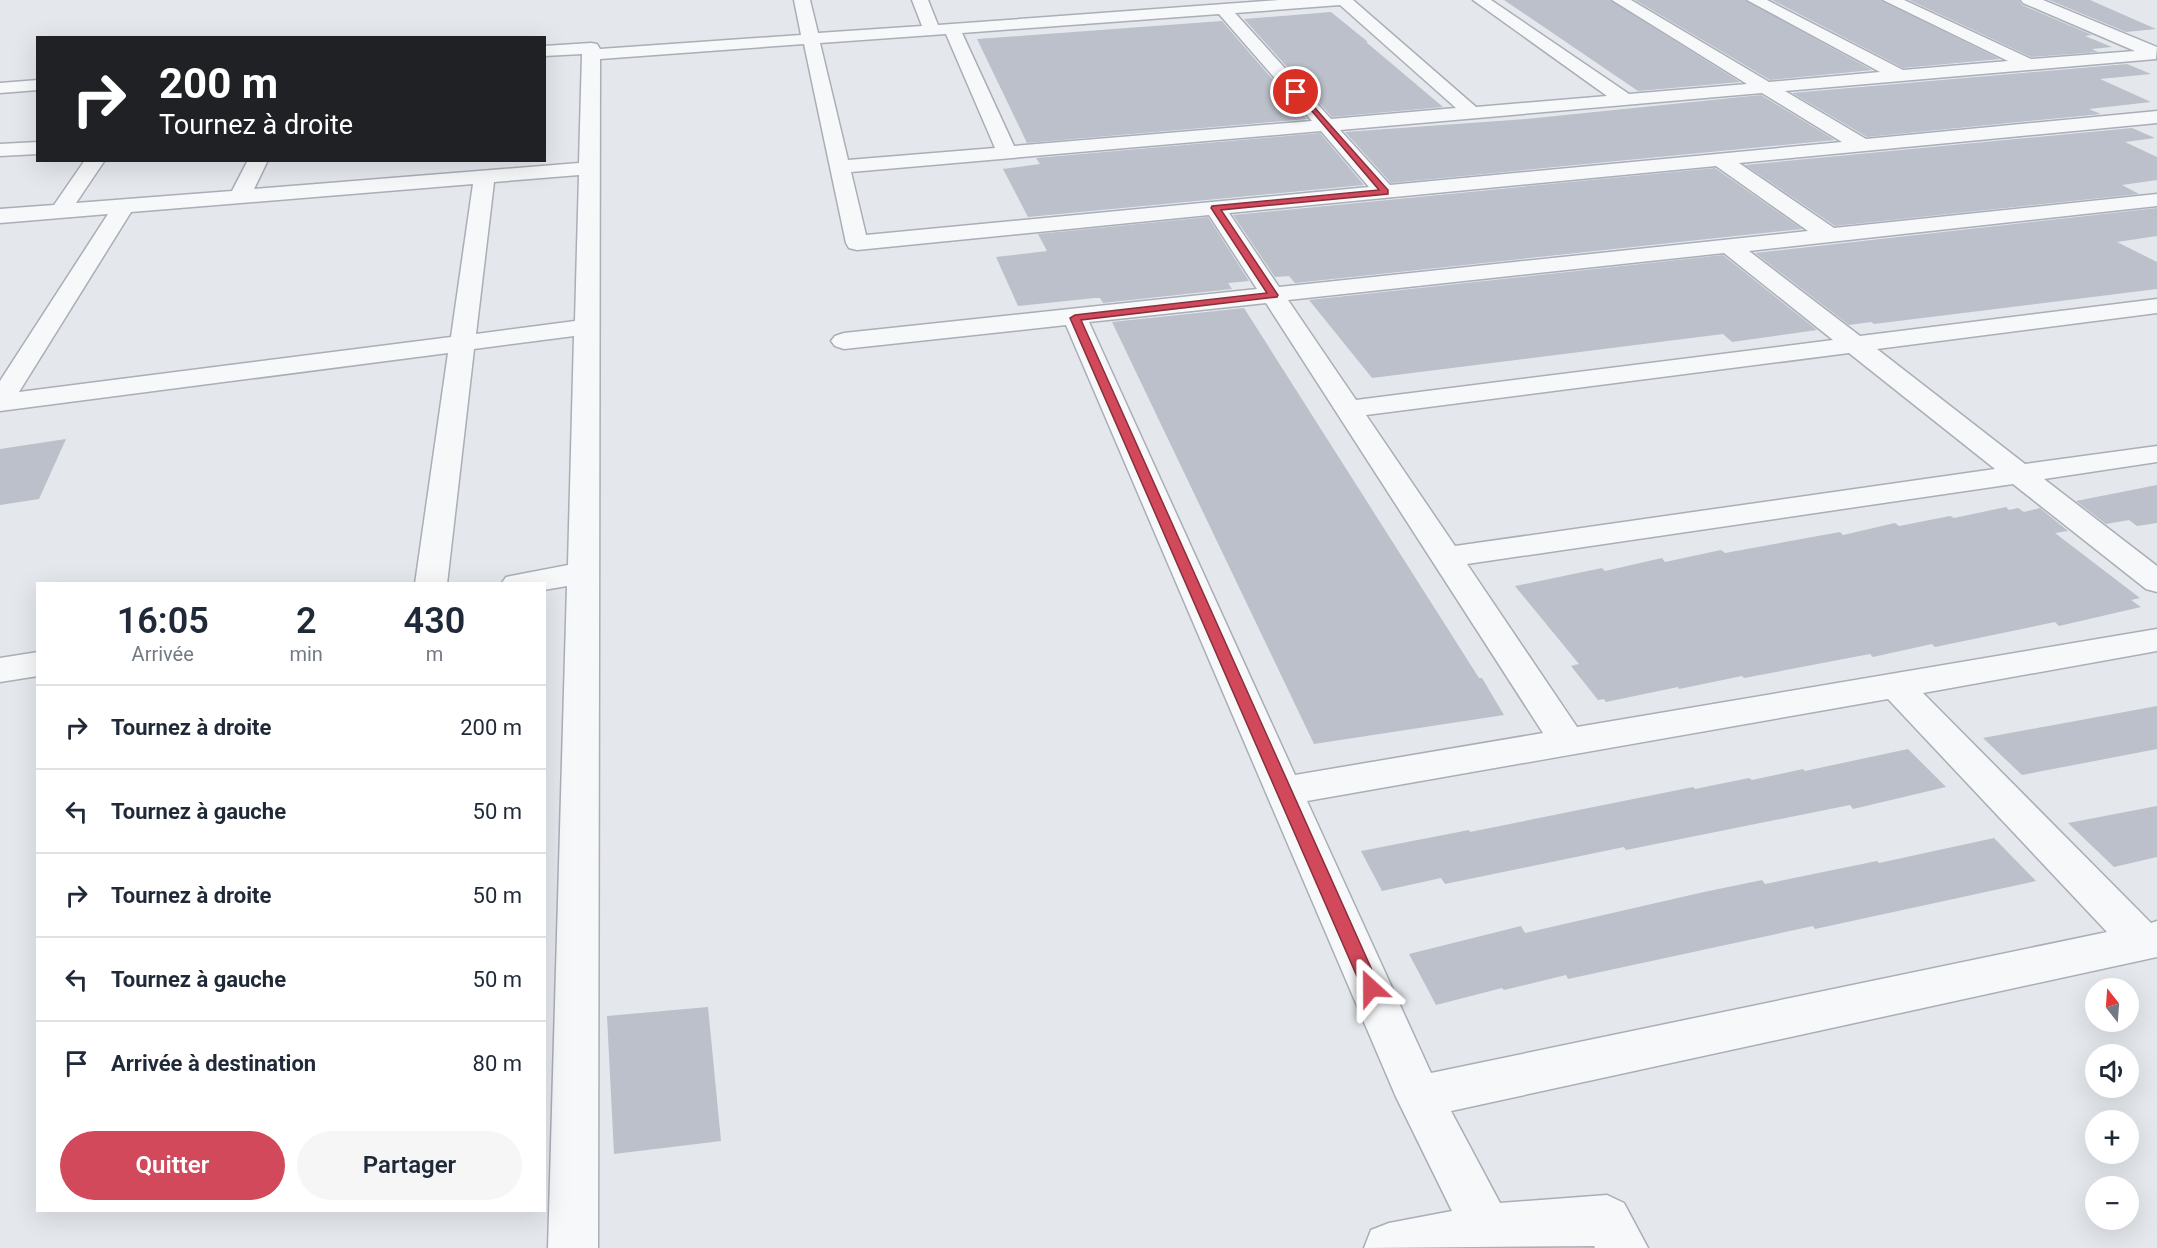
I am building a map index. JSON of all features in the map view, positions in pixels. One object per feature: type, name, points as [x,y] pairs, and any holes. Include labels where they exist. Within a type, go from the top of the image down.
[{"type":"street","points":[[802,0],[857,243],[1721,159],[2153,120]]},
{"type":"street","points":[[920,0],[932,30]]},
{"type":"street","points":[[591,55],[1344,0],[1472,113]]},
{"type":"street","points":[[1481,0],[1624,99]]},
{"type":"street","points":[[1620,0],[1863,146]]},
{"type":"street","points":[[1755,0],[1900,76]]},
{"type":"street","points":[[1891,0],[2029,65]]},
{"type":"street","points":[[2029,0],[2156,54]]},
{"type":"street","points":[[1223,9],[1385,192]]},
{"type":"street","points":[[952,29],[1007,153]]},
{"type":"street","points":[[546,51],[591,48],[573,1248]]},
{"type":"street","points":[[840,167],[2156,54]]},
{"type":"street","points":[[0,88],[36,85]]},
{"type":"street","points":[[0,150],[36,148]]},
{"type":"street","points":[[1721,159],[1828,235]]},
{"type":"street","points":[[61,210],[94,162]]},
{"type":"street","points":[[240,196],[257,162]]},
{"type":"street","points":[[415,182],[423,162]]},
{"type":"street","points":[[0,216],[589,168]]},
{"type":"street","points":[[431,582],[484,177]]},
{"type":"street","points":[[844,341],[2157,200]]},
{"type":"street","points":[[2133,202],[2157,215]]},
{"type":"street","points":[[0,402],[124,205]]},
{"type":"street","points":[[1215,208],[1569,743]]},
{"type":"street","points":[[1729,246],[2157,582]]},
{"type":"street","points":[[1349,409],[2157,306]]},
{"type":"street","points":[[1075,318],[1419,1097],[1487,1229]]},
{"type":"street","points":[[0,402],[586,327]]},
{"type":"street","points":[[1447,557],[2157,454]]},
{"type":"street","points":[[530,582],[583,573]]},
{"type":"street","points":[[1284,791],[2157,640]]},
{"type":"street","points":[[0,670],[36,664]]},
{"type":"street","points":[[1895,685],[2150,940]]},
{"type":"street","points":[[1419,1097],[2150,940]]},
{"type":"street","points":[[1389,1248],[1487,1229],[1607,1220],[1623,1248]]},
{"type":"building","points":[[1504,0],[1610,0],[1740,82],[1638,91]]},
{"type":"building","points":[[1635,0],[1745,0],[1872,70],[1770,80]]},
{"type":"building","points":[[1772,0],[1881,0],[2000,59],[1903,68]]},
{"type":"building","points":[[1909,0],[2019,0],[2022,5],[2092,35],[2085,36],[2112,47],[2092,49],[2098,52],[2031,57]]},
{"type":"building","points":[[2049,0],[2090,0],[2156,29],[2126,32]]},
{"type":"building","points":[[1331,12],[1443,107],[1332,117],[1244,19]]},
{"type":"building","points":[[1222,21],[1307,119],[1027,143],[977,39]]},
{"type":"building","points":[[2127,64],[2151,74],[2100,79],[2151,102],[2089,109],[2101,114],[1867,137],[1792,93]]},
{"type":"building","points":[[1761,95],[1835,140],[1391,183],[1345,132],[1526,119]]},
{"type":"building","points":[[2132,128],[2155,138],[2125,142],[2157,157],[2157,180],[2122,185],[2139,194],[1835,226],[1745,165]]},
{"type":"building","points":[[1320,133],[1364,185],[1028,217],[1003,169],[1040,164],[1036,158]]},
{"type":"building","points":[[1715,168],[1802,229],[1295,283],[1289,276],[1275,277],[1233,215]]},
{"type":"building","points":[[2157,208],[2157,236],[2117,242],[2157,262],[2157,289],[1874,324],[1871,322],[1849,325],[1755,253]]},
{"type":"building","points":[[1208,217],[1249,281],[1228,283],[1232,289],[1103,303],[1100,298],[1095,298],[1018,306],[996,257],[1047,251],[1038,234]]},
{"type":"building","points":[[1723,255],[1817,330],[1732,342],[1723,334],[1372,378],[1309,300]]},
{"type":"building","points":[[1244,308],[1504,715],[1314,744],[1112,322]]},
{"type":"building","points":[[66,439],[39,499],[0,505],[0,449]]},
{"type":"building","points":[[2157,485],[2157,523],[2137,526],[2129,520],[2106,524],[2076,501]]},
{"type":"building","points":[[2006,507],[2009,510],[2018,508],[2024,512],[2040,508],[2068,531],[2055,533],[2140,598],[2131,600],[2141,607],[2059,626],[2055,622],[1935,647],[1932,644],[1873,657],[1870,654],[1744,678],[1742,676],[1679,689],[1678,687],[1606,702],[1604,699],[1598,700],[1571,666],[1579,664],[1515,586],[1602,568],[1605,571],[1662,558],[1665,562],[1721,550],[1725,553],[1840,532],[1843,535],[1895,523],[1899,526],[1950,516],[1954,518]]},
{"type":"building","points":[[2157,706],[2157,749],[2022,775],[1983,738]]},
{"type":"building","points":[[1908,749],[1946,787],[1853,809],[1850,805],[1626,850],[1624,847],[1445,884],[1441,878],[1382,891],[1361,851],[1469,830],[1470,832],[1693,787],[1695,789],[1749,778],[1752,780],[1803,769],[1805,771]]},
{"type":"building","points":[[2157,806],[2157,857],[2114,867],[2068,823]]},
{"type":"building","points":[[1994,838],[2036,881],[1568,979],[1566,975],[1504,990],[1502,988],[1436,1005],[1409,954],[1521,926],[1525,933],[1762,880],[1765,884],[1877,861],[1879,863]]},
{"type":"building","points":[[708,1007],[721,1141],[614,1154],[607,1016]]},
{"type":"route","points":[[1296,92],[1385,192],[1215,208],[1273,295],[1075,318],[1371,988]]}]
